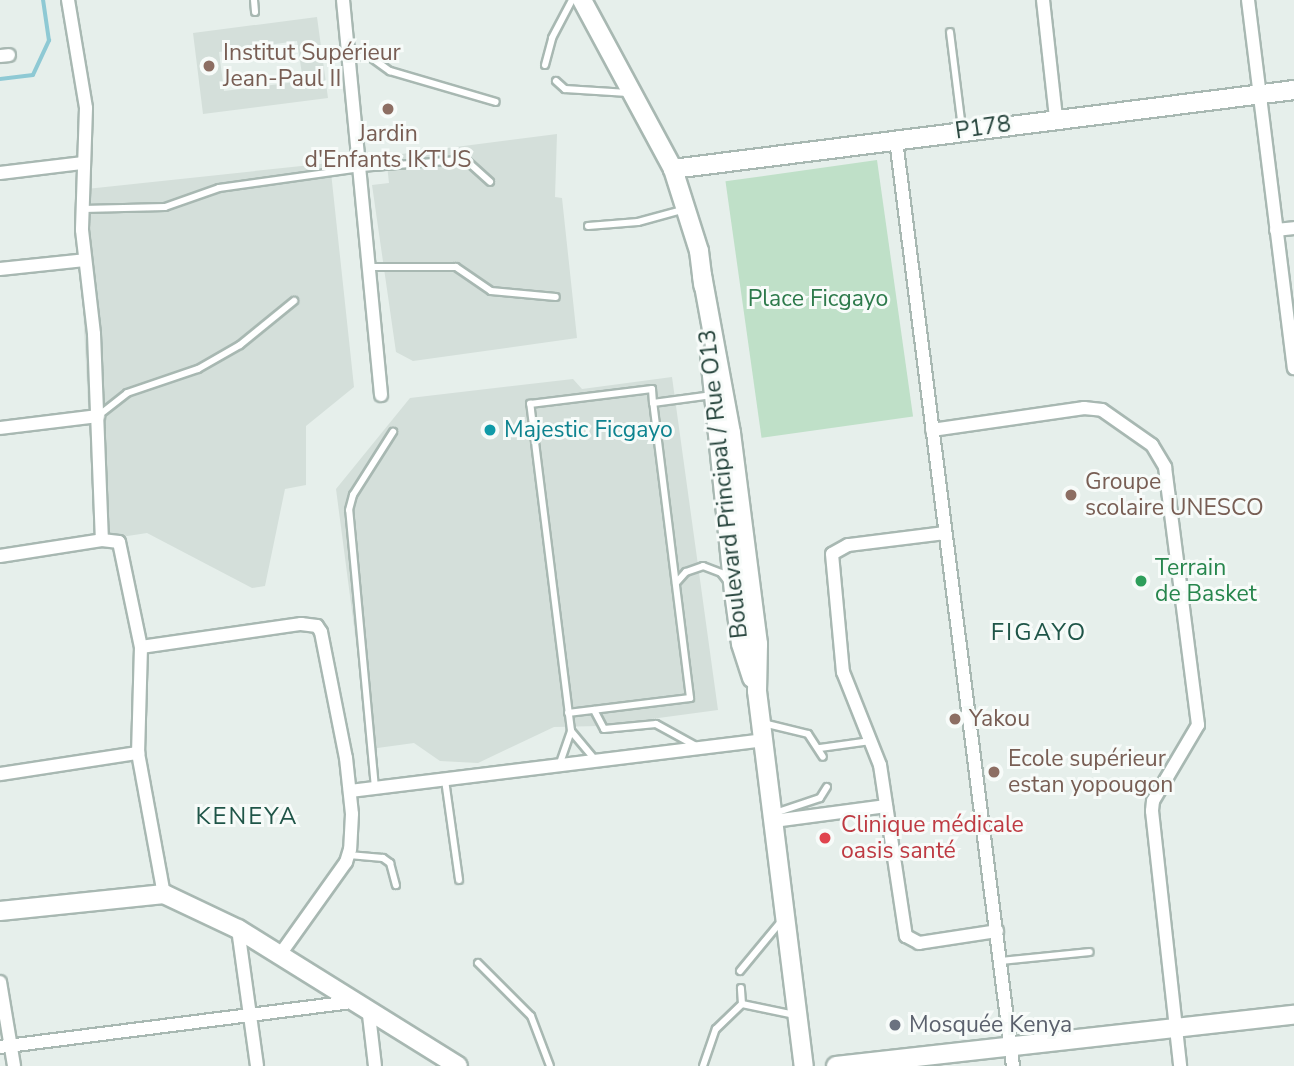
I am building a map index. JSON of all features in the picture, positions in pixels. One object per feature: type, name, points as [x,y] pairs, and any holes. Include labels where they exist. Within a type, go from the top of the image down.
[{"type":"street","points":[[68,0],[86,107],[81,208],[98,416],[102,540]]},
{"type":"street","points":[[342,0],[371,267],[381,395]]},
{"type":"street","name":"Boulevard Principal / Rue O13","points":[[582,0],[636,94],[673,169],[687,208],[702,275],[731,433],[758,644],[757,691],[804,1066]]},
{"type":"street","points":[[1046,0],[1056,118]]},
{"type":"street","points":[[1248,0],[1294,368]]},
{"type":"street","name":"P178","points":[[673,169],[1056,118],[1294,90]]},
{"type":"street","points":[[896,140],[1012,1057]]},
{"type":"street","points":[[0,173],[83,163]]},
{"type":"street","points":[[1276,230],[1294,228]]},
{"type":"street","points":[[0,269],[85,260]]},
{"type":"street","name":"Boulevard Principal / Rue O13","points":[[702,275],[734,593],[741,644],[757,691]]},
{"type":"street","points":[[932,430],[1084,408],[1102,410],[1152,445],[1166,467],[1198,725],[1189,747],[1153,801],[1152,811],[1180,1066]]},
{"type":"street","points":[[0,428],[98,416]]},
{"type":"street","points":[[945,533],[848,545],[832,554],[843,672],[873,741],[906,936],[919,943],[997,931]]},
{"type":"street","points":[[0,556],[102,540],[119,542],[141,647],[138,753],[164,894]]},
{"type":"street","points":[[141,647],[301,624],[317,626],[349,791],[349,855],[279,956]]},
{"type":"street","points":[[349,791],[594,758],[701,749],[762,732]]},
{"type":"street","points":[[0,774],[138,753]]},
{"type":"street","points":[[774,817],[886,806]]},
{"type":"street","points":[[0,911],[164,894],[238,929],[369,1015],[458,1066]]},
{"type":"street","points":[[238,929],[257,1066]]},
{"type":"street","points":[[0,982],[6,1046],[14,1066]]},
{"type":"street","points":[[6,1046],[349,1002]]},
{"type":"street","points":[[369,1015],[375,1066]]},
{"type":"street","points":[[836,1066],[1012,1057],[1175,1029],[1294,1015]]},
{"type":"lane","points":[[254,0],[255,12]]},
{"type":"lane","points":[[545,65],[552,38],[572,0]]},
{"type":"lane","points":[[950,32],[962,131]]},
{"type":"lane","points":[[349,58],[369,56],[390,71],[496,102]]},
{"type":"lane","points":[[556,81],[565,89],[636,94]]},
{"type":"lane","points":[[81,208],[165,206],[219,188],[361,168],[467,161],[490,182]]},
{"type":"lane","points":[[588,226],[638,222],[687,208]]},
{"type":"lane","points":[[371,267],[456,267],[491,291],[556,297]]},
{"type":"lane","points":[[98,416],[127,393],[198,369],[240,345],[294,301]]},
{"type":"lane","points":[[560,763],[571,731],[568,713],[530,404],[652,389],[690,698],[568,713]]},
{"type":"lane","points":[[653,403],[712,395]]},
{"type":"lane","points":[[375,788],[348,510],[353,495],[393,432]]},
{"type":"lane","points":[[676,583],[686,572],[703,566],[721,573],[734,593]]},
{"type":"lane","points":[[594,710],[604,729],[656,724],[701,749]]},
{"type":"lane","points":[[762,732],[772,722],[808,734],[820,748],[823,757]]},
{"type":"lane","points":[[571,731],[594,758]]},
{"type":"lane","points":[[820,748],[873,741]]},
{"type":"lane","points":[[445,778],[459,880]]},
{"type":"lane","points":[[774,817],[820,798],[827,787]]},
{"type":"lane","points":[[349,855],[383,858],[390,863],[396,885]]},
{"type":"lane","points":[[740,971],[786,916]]},
{"type":"lane","points":[[1000,961],[1090,952]]},
{"type":"lane","points":[[478,963],[531,1016],[550,1066]]},
{"type":"lane","points":[[741,988],[743,1004]]},
{"type":"lane","points":[[743,1004],[798,1015]]},
{"type":"lane","points":[[703,1066],[716,1029],[743,1004]]},
{"type":"shaded area","name":"Institut Supérieur Jean-Paul II","points":[[317,17],[328,98],[203,114],[193,33]],"holes":[[[297,41],[303,81],[224,91],[219,52]]]},
{"type":"shaded area","points":[[557,134],[555,197],[562,198],[577,338],[413,361],[396,352],[372,185],[389,183],[386,156]]},
{"type":"shaded area","points":[[330,163],[354,387],[306,426],[306,485],[285,489],[265,586],[252,588],[147,533],[95,541],[77,190]]},
{"type":"shaded area","points":[[672,377],[718,710],[599,726],[554,727],[478,763],[440,761],[414,743],[370,749],[336,489],[410,398],[573,379],[582,389]]},
{"type":"green space","name":"Place Ficgayo","points":[[877,160],[913,416],[762,438],[725,181]]},
{"type":"waterway","points":[[0,79],[33,75],[49,41],[43,0]]},
{"type":"place","name":"Institut Supérieur Jean-Paul II","points":[[209,66]]},
{"type":"place","name":"Jardin d'Enfants IKTUS","points":[[388,109]]},
{"type":"place","name":"Majestic Ficgayo","points":[[490,430]]},
{"type":"place","name":"Groupe scolaire UNESCO","points":[[1071,495]]},
{"type":"place","name":"Terrain de Basket","points":[[1141,581]]},
{"type":"place","name":"Yakou","points":[[955,719]]},
{"type":"place","name":"Ecole supérieur estan yopougon","points":[[994,772]]},
{"type":"place","name":"Clinique médicale oasis santé","points":[[825,838]]},
{"type":"place","name":"Mosquée Kenya","points":[[895,1025]]},
{"type":"district","name":"FIGAYO","points":[[1039,633]]},
{"type":"district","name":"KENEYA","points":[[247,817]]}]
